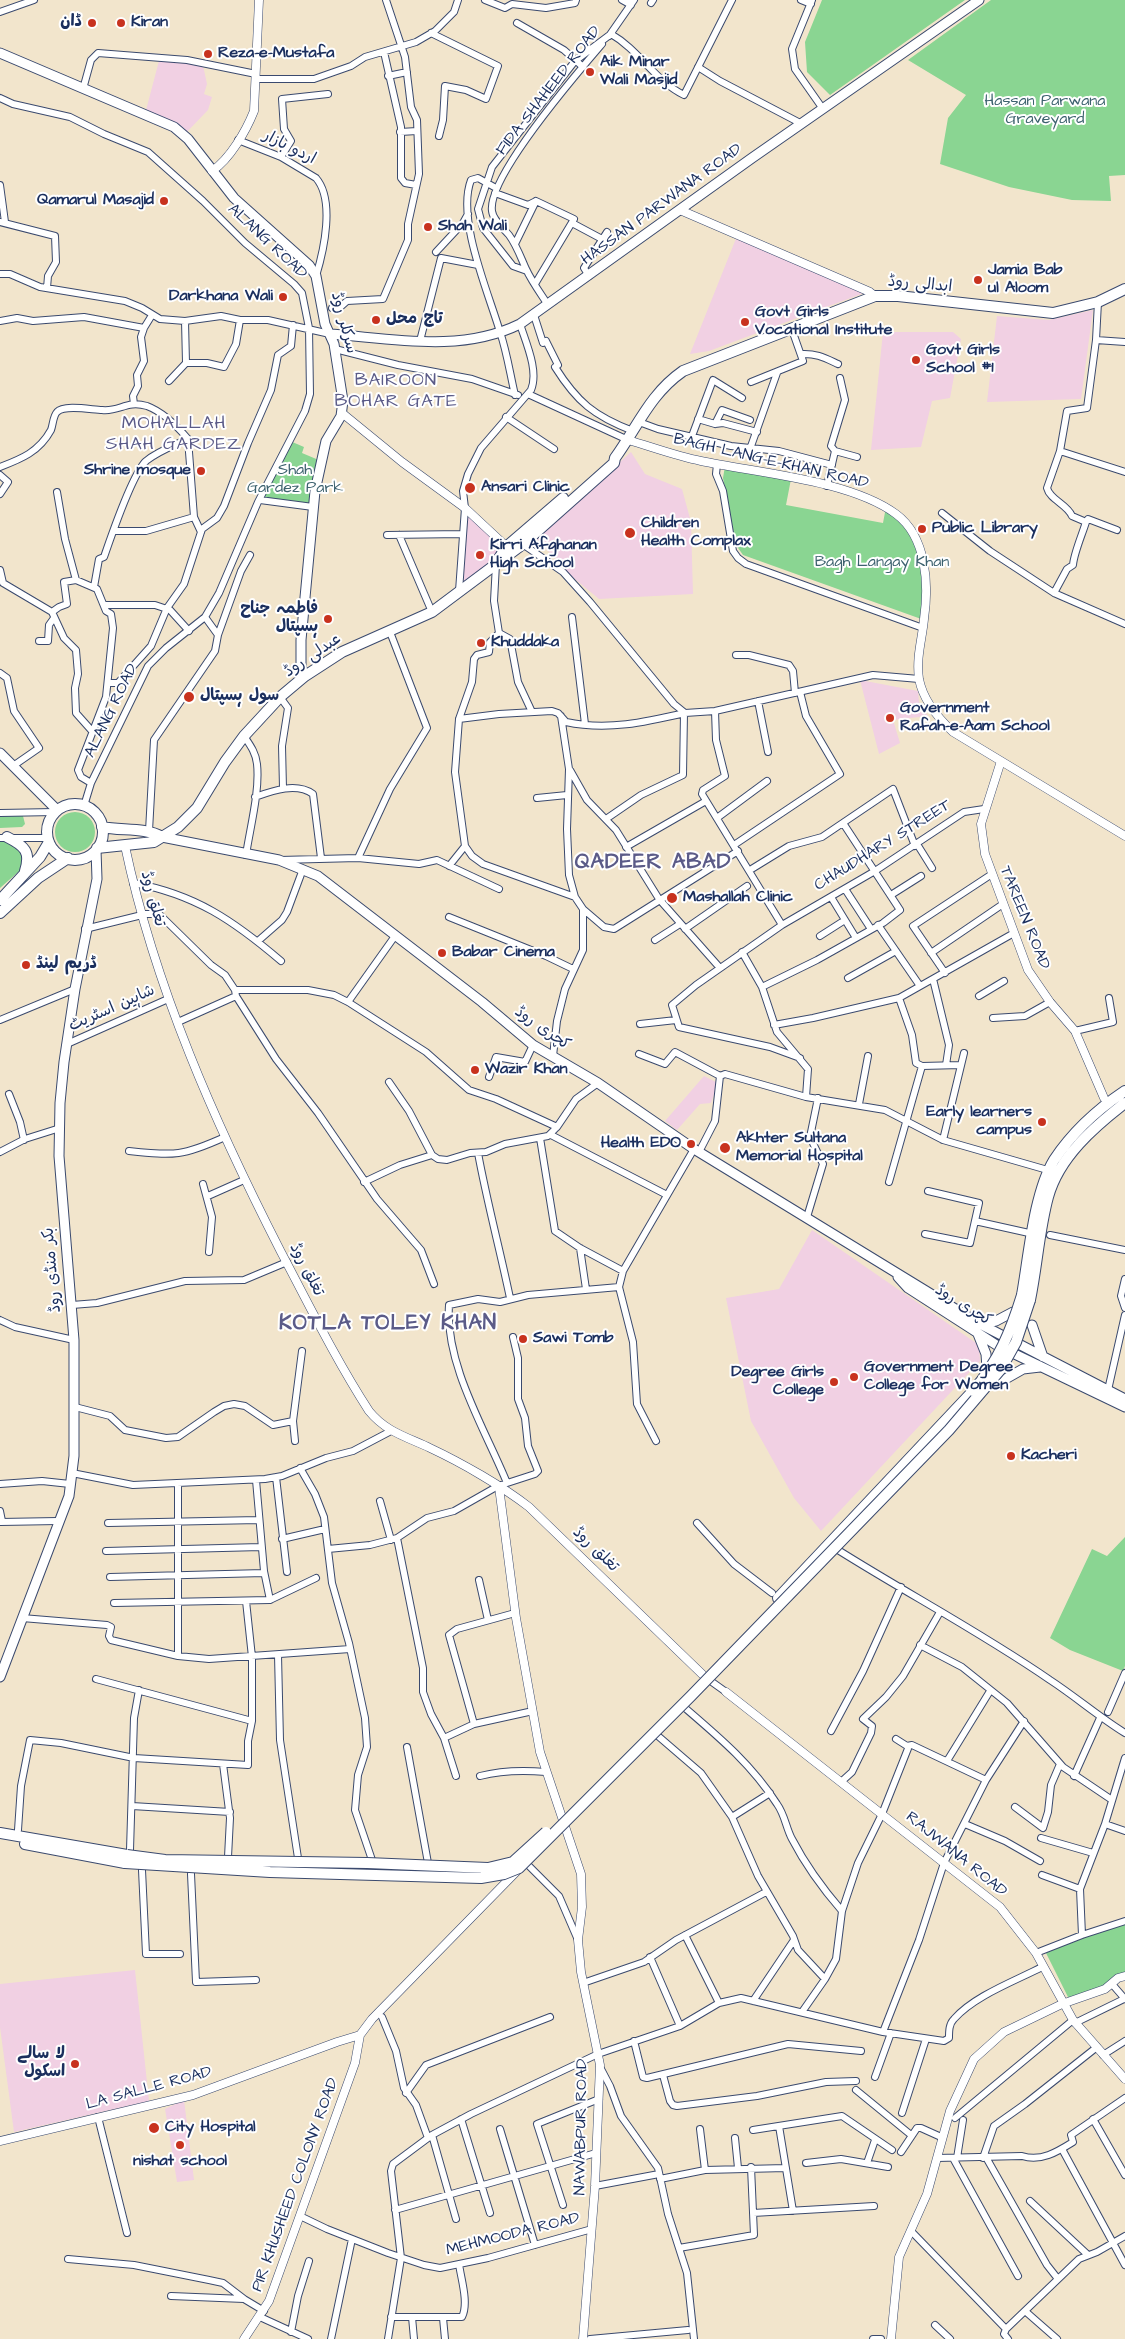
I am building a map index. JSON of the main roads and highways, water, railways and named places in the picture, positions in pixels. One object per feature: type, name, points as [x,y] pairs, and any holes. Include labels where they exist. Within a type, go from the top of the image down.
[{"type":"main road","name":"HASSAN PARWANA ROAD","points":[[331,334],[420,341],[462,342],[501,333],[520,324],[979,0]]},
{"type":"main road","name":"سرکلر روڈ","points":[[0,53],[174,127],[188,139],[234,198],[308,265],[316,276],[325,324],[331,334],[335,349],[342,386],[342,413],[326,441],[320,463],[302,633],[300,667],[305,676]]},
{"type":"main road","name":"ابدالی روڈ","points":[[615,458],[659,391],[683,371],[791,327],[875,296],[898,296],[1053,314],[1098,302],[1125,289]]},
{"type":"main road","name":"عبدلی روڈ","points":[[96,849],[154,842],[187,820],[197,808],[225,762],[244,736],[280,697],[305,676],[342,652],[432,612],[496,563],[509,549],[615,458]]},
{"type":"main road","points":[[0,753],[56,811]]},
{"type":"main road","points":[[0,900],[40,857],[48,840],[48,824],[56,811],[68,805],[84,806],[96,814],[102,827],[102,838],[96,849],[83,858],[68,858],[58,854],[48,840]]},
{"type":"main road","points":[[102,827],[117,830],[149,831],[162,837]]},
{"type":"main road","name":"کچری روڈ","points":[[162,837],[279,860],[303,869],[339,892],[482,1002],[532,1045],[598,1083],[696,1151],[807,1217],[896,1275],[912,1282],[1019,1356],[1125,1407]]},
{"type":"main road","points":[[4,838],[19,843],[27,855],[28,860],[24,875]]},
{"type":"main road","name":"بکر منڈی روڈ","points":[[0,1675],[44,1564],[68,1496],[72,1473],[76,1406],[74,1340],[61,1193],[60,1128],[67,1044],[75,988],[85,929],[97,879],[96,849]]},
{"type":"main road","points":[[0,913],[38,878],[68,858]]},
{"type":"main road","points":[[0,1833],[165,1860],[366,1863],[488,1868],[513,1862],[554,1825],[778,1598],[977,1386],[994,1364],[1026,1297],[1040,1197],[1053,1162],[1071,1137],[1107,1103],[1125,1091]]},
{"type":"main road","points":[[0,1839],[125,1863],[270,1872],[481,1878],[504,1874],[528,1864],[949,1430],[1000,1369],[1016,1342],[1048,1196],[1060,1170],[1081,1141],[1125,1103]]},
{"type":"main road","points":[[987,1370],[986,1354],[978,1328],[996,1322],[1014,1312]]},
{"type":"main road","points":[[1032,1325],[1043,1357]]},
{"type":"main road","name":"کچری روڈ","points":[[978,1328],[1024,1346],[1125,1399]]},
{"type":"main road","points":[[1000,1382],[1023,1369],[1043,1367]]},
{"type":"place","name":"ڈان","points":[[92,23]]},
{"type":"place","name":"Kiran","points":[[121,23]]},
{"type":"place","name":"Reza-e-Mustafa","points":[[208,54]]},
{"type":"place","name":"Aik Minar Wali Masjid","points":[[590,72]]},
{"type":"place","name":"Qamarul Masajid","points":[[164,201]]},
{"type":"place","name":"Shah Wali","points":[[428,227]]},
{"type":"place","name":"Jamia Bab ul Aloom","points":[[978,280]]},
{"type":"place","name":"Darkhana Wali","points":[[283,297]]},
{"type":"place","name":"تاج محل","points":[[376,320]]},
{"type":"place","name":"Govt Girls Vocational Institute","points":[[745,322]]},
{"type":"place","name":"Govt Girls School #1","points":[[916,360]]},
{"type":"place","name":"Shrine mosque","points":[[201,471]]},
{"type":"place","name":"Ansari Clinic","points":[[470,488]]},
{"type":"place","name":"Public Library","points":[[922,529]]},
{"type":"place","name":"Children Health Complax","points":[[630,533]]},
{"type":"place","name":"Kirri Afghanan High School","points":[[480,555]]},
{"type":"place","name":"فاطمہ جناح ہسپتال","points":[[328,619]]},
{"type":"place","name":"Khuddaka","points":[[481,643]]},
{"type":"place","name":"سول ہسپتال","points":[[189,697]]},
{"type":"place","name":"Government Rafah-e-Aam School","points":[[890,718]]},
{"type":"place","name":"Mashallah Clinic","points":[[672,898]]},
{"type":"place","name":"Babar Cinema","points":[[442,953]]},
{"type":"place","name":"ڈریم لینڈ","points":[[26,965]]},
{"type":"place","name":"Wazir Khan","points":[[475,1070]]},
{"type":"place","name":"Early learners campus","points":[[1042,1122]]},
{"type":"place","name":"Health EDO","points":[[691,1144]]},
{"type":"place","name":"Akhter Sultana Memorial Hospital","points":[[725,1148]]},
{"type":"place","name":"Sawi Tomb","points":[[523,1339]]},
{"type":"place","name":"Government Degree College for Women","points":[[854,1377]]},
{"type":"place","name":"Degree Girls College","points":[[834,1382]]},
{"type":"place","name":"Kacheri","points":[[1011,1456]]},
{"type":"place","name":"لا سالے اسکول","points":[[75,2064]]},
{"type":"place","name":"City Hospital","points":[[154,2128]]},
{"type":"place","name":"nishat school","points":[[180,2145]]},
{"type":"district","name":"BAIROON BOHAR GATE","points":[[396,391]]},
{"type":"district","name":"MOHALLAH SHAH GARDEZ","points":[[174,434]]},
{"type":"district","name":"QADEER ABAD","points":[[653,864]]},
{"type":"district","name":"KOTLA TOLEY KHAN","points":[[388,1325]]},
{"type":"park label","name":"Hassan Parwana Graveyard","points":[[1045,111]]},
{"type":"park label","name":"Shah Gardez Park","points":[[295,480]]},
{"type":"park label","name":"Bagh Langay Khan","points":[[882,563]]}]
